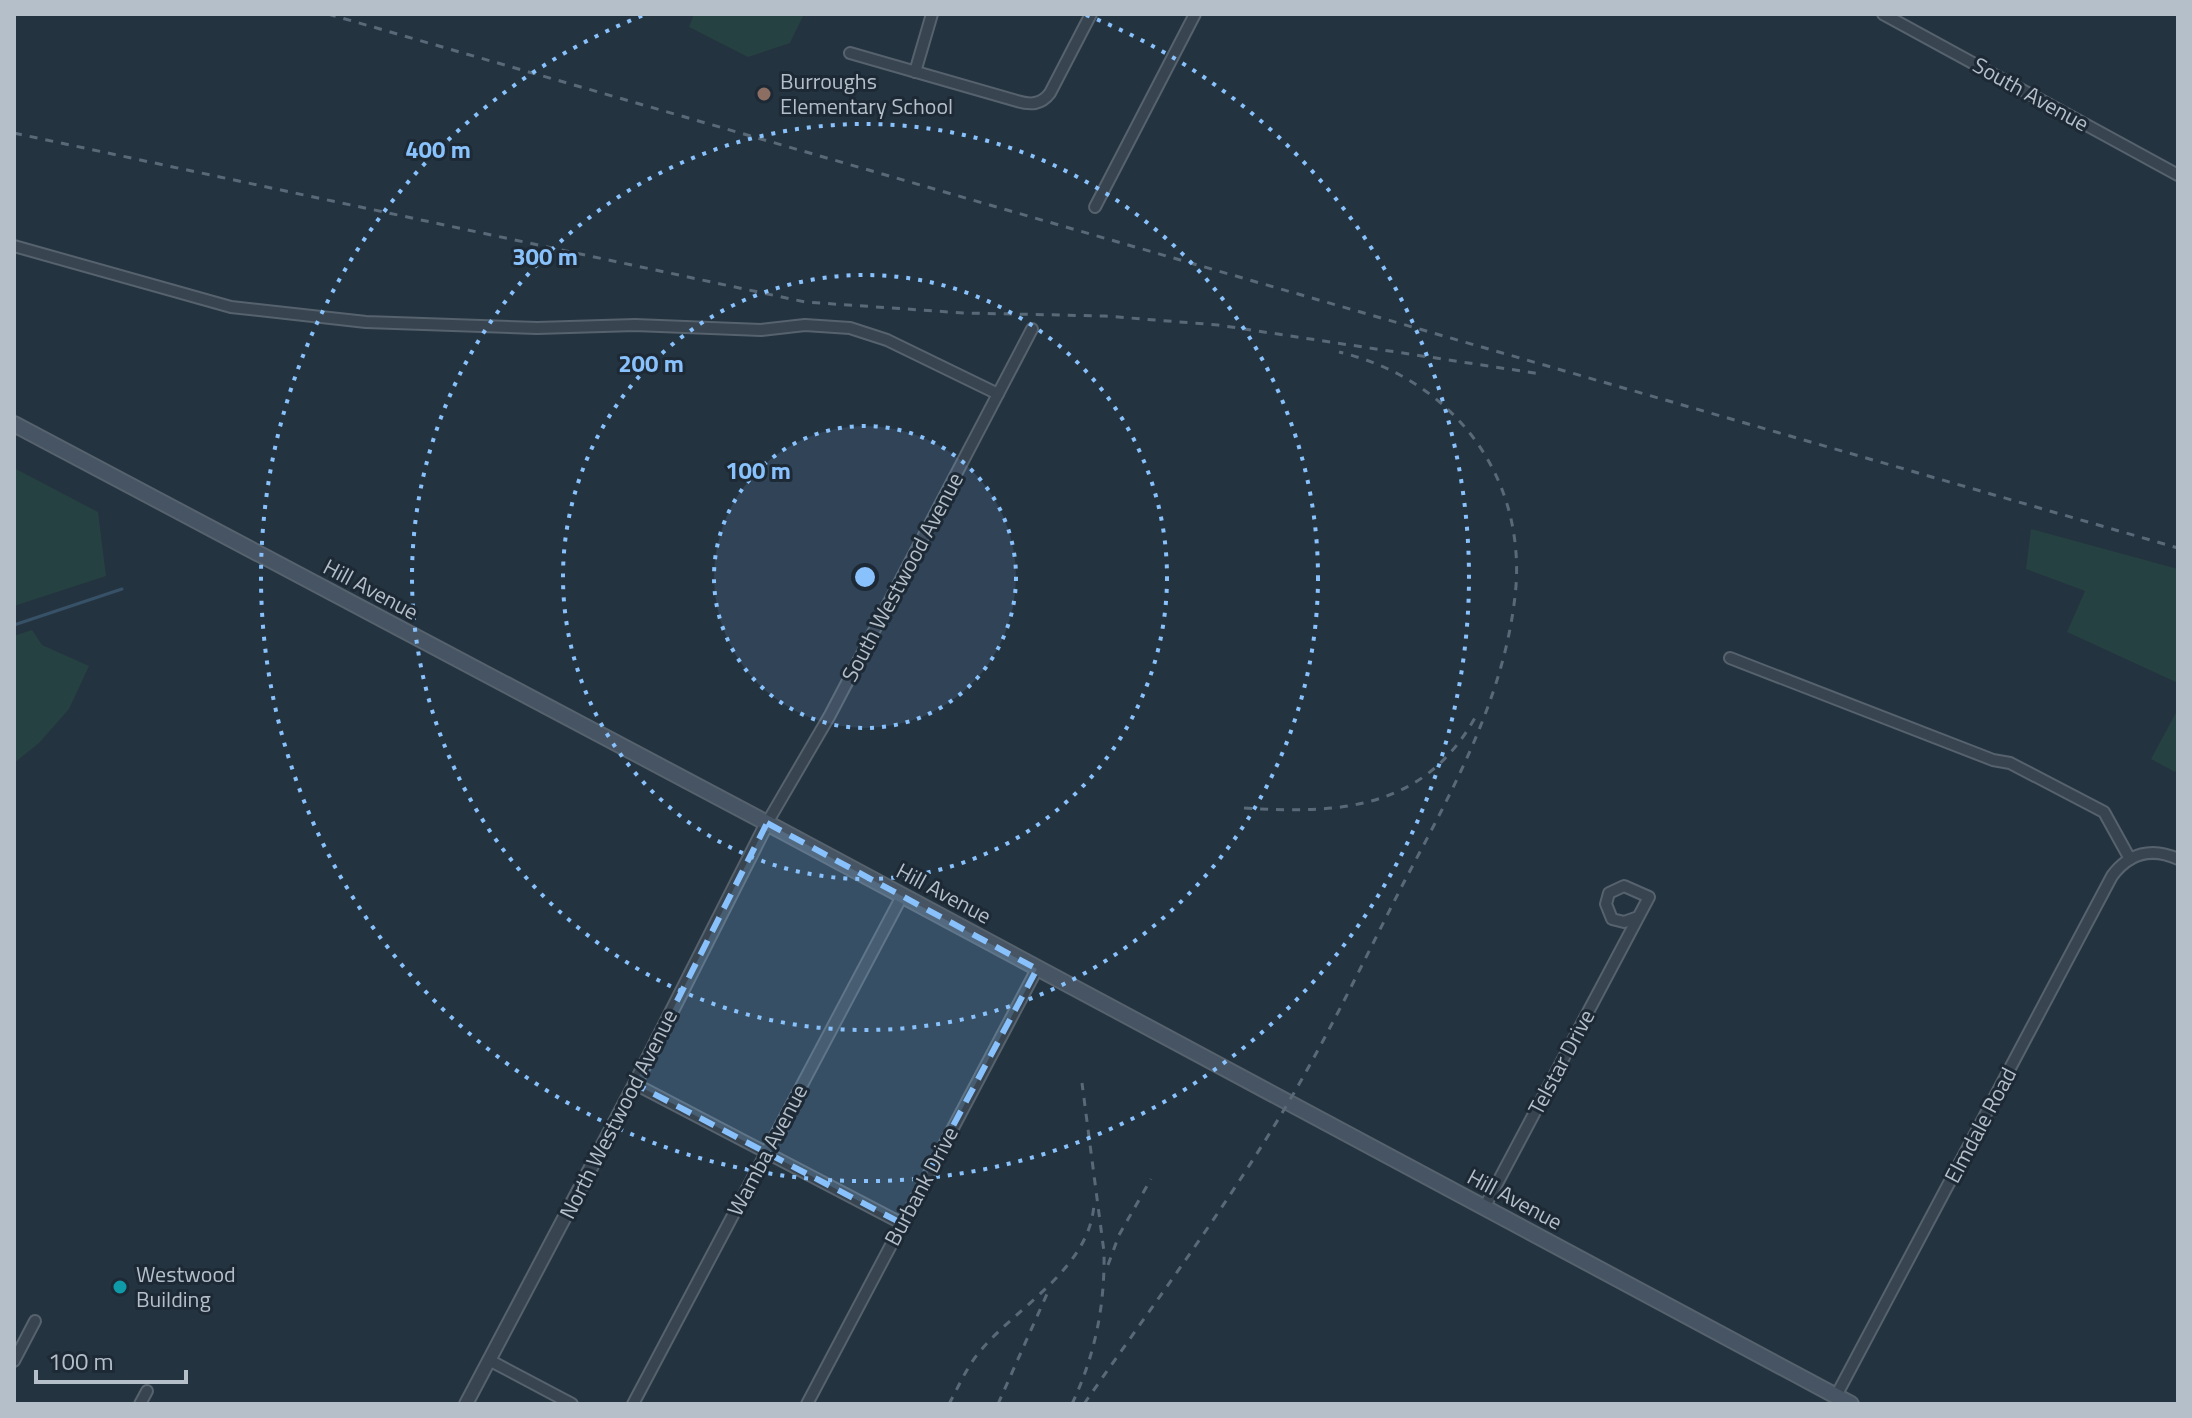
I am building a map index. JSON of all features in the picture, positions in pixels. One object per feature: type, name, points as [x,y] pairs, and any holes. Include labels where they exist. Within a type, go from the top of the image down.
[{"type":"main road","name":"Hill Avenue","points":[[14,424],[1851,1404]]},
{"type":"street","points":[[915,72],[932,14]]},
{"type":"street","points":[[850,53],[1022,103],[1040,102],[1050,93],[1091,14]]},
{"type":"street","points":[[1095,207],[1195,14]]},
{"type":"street","name":"South Avenue","points":[[1883,14],[2178,175]]},
{"type":"street","points":[[14,246],[231,307],[366,322],[537,328],[635,325],[761,330],[805,325],[850,328],[887,340],[998,394]]},
{"type":"street","name":"South Westwood Avenue","points":[[767,823],[830,715],[1032,329]]},
{"type":"street","points":[[1730,658],[1993,760],[2010,763],[2104,812],[2130,859],[2155,852],[2178,859]]},
{"type":"street","name":"North Westwood Avenue","points":[[466,1404],[635,1084],[767,823]]},
{"type":"street","name":"Elmdale Road","points":[[1836,1396],[2112,876],[2130,859]]},
{"type":"street","name":"Wamba Avenue","points":[[633,1404],[902,896]]},
{"type":"street","name":"Telstar Drive","points":[[1484,1208],[1638,917]]},
{"type":"street","name":"Burbank Drive","points":[[807,1404],[1037,969]]},
{"type":"street","points":[[635,1084],[901,1223]]},
{"type":"street","points":[[14,1361],[35,1321]]},
{"type":"street","points":[[489,1360],[572,1404]]},
{"type":"street","points":[[140,1404],[147,1391]]},
{"type":"highlighted area","points":[[767,823],[1037,969],[901,1223],[635,1084]]},
{"type":"green space","points":[[694,14],[804,14],[790,43],[748,57],[689,27]]},
{"type":"green space","points":[[14,468],[98,512],[106,576],[14,606]]},
{"type":"green space","points":[[2031,529],[2178,569],[2178,683],[2067,632],[2085,591],[2026,569]]},
{"type":"green space","points":[[32,630],[42,645],[89,666],[69,709],[39,743],[14,763],[14,636]]},
{"type":"green space","points":[[2178,709],[2178,766],[2175,772],[2151,759]]},
{"type":"waterway","points":[[14,625],[122,589]]},
{"type":"railway","points":[[328,14],[2178,548]]},
{"type":"railway","points":[[14,133],[805,302],[964,313],[1105,316],[1218,325],[1541,374]]},
{"type":"railway","points":[[1084,1404],[1208,1227],[1296,1090],[1458,777],[1489,703],[1511,626],[1516,586],[1515,544],[1507,505],[1493,468],[1472,436],[1445,407],[1414,383],[1379,365],[1339,352]]},
{"type":"railway","points":[[1244,808],[1313,809],[1376,800],[1405,788],[1431,771],[1455,747],[1476,716]]},
{"type":"railway","points":[[1072,1404],[1092,1349],[1104,1272],[1082,1083]]},
{"type":"railway","points":[[1108,1265],[1119,1235],[1151,1179]]},
{"type":"railway","points":[[949,1404],[981,1350],[1050,1285],[1080,1248],[1094,1204]]},
{"type":"railway","points":[[998,1404],[1047,1294]]},
{"type":"place","name":"Burroughs Elementary School","points":[[764,94]]},
{"type":"place","name":"Westwood Building","points":[[120,1287]]}]
